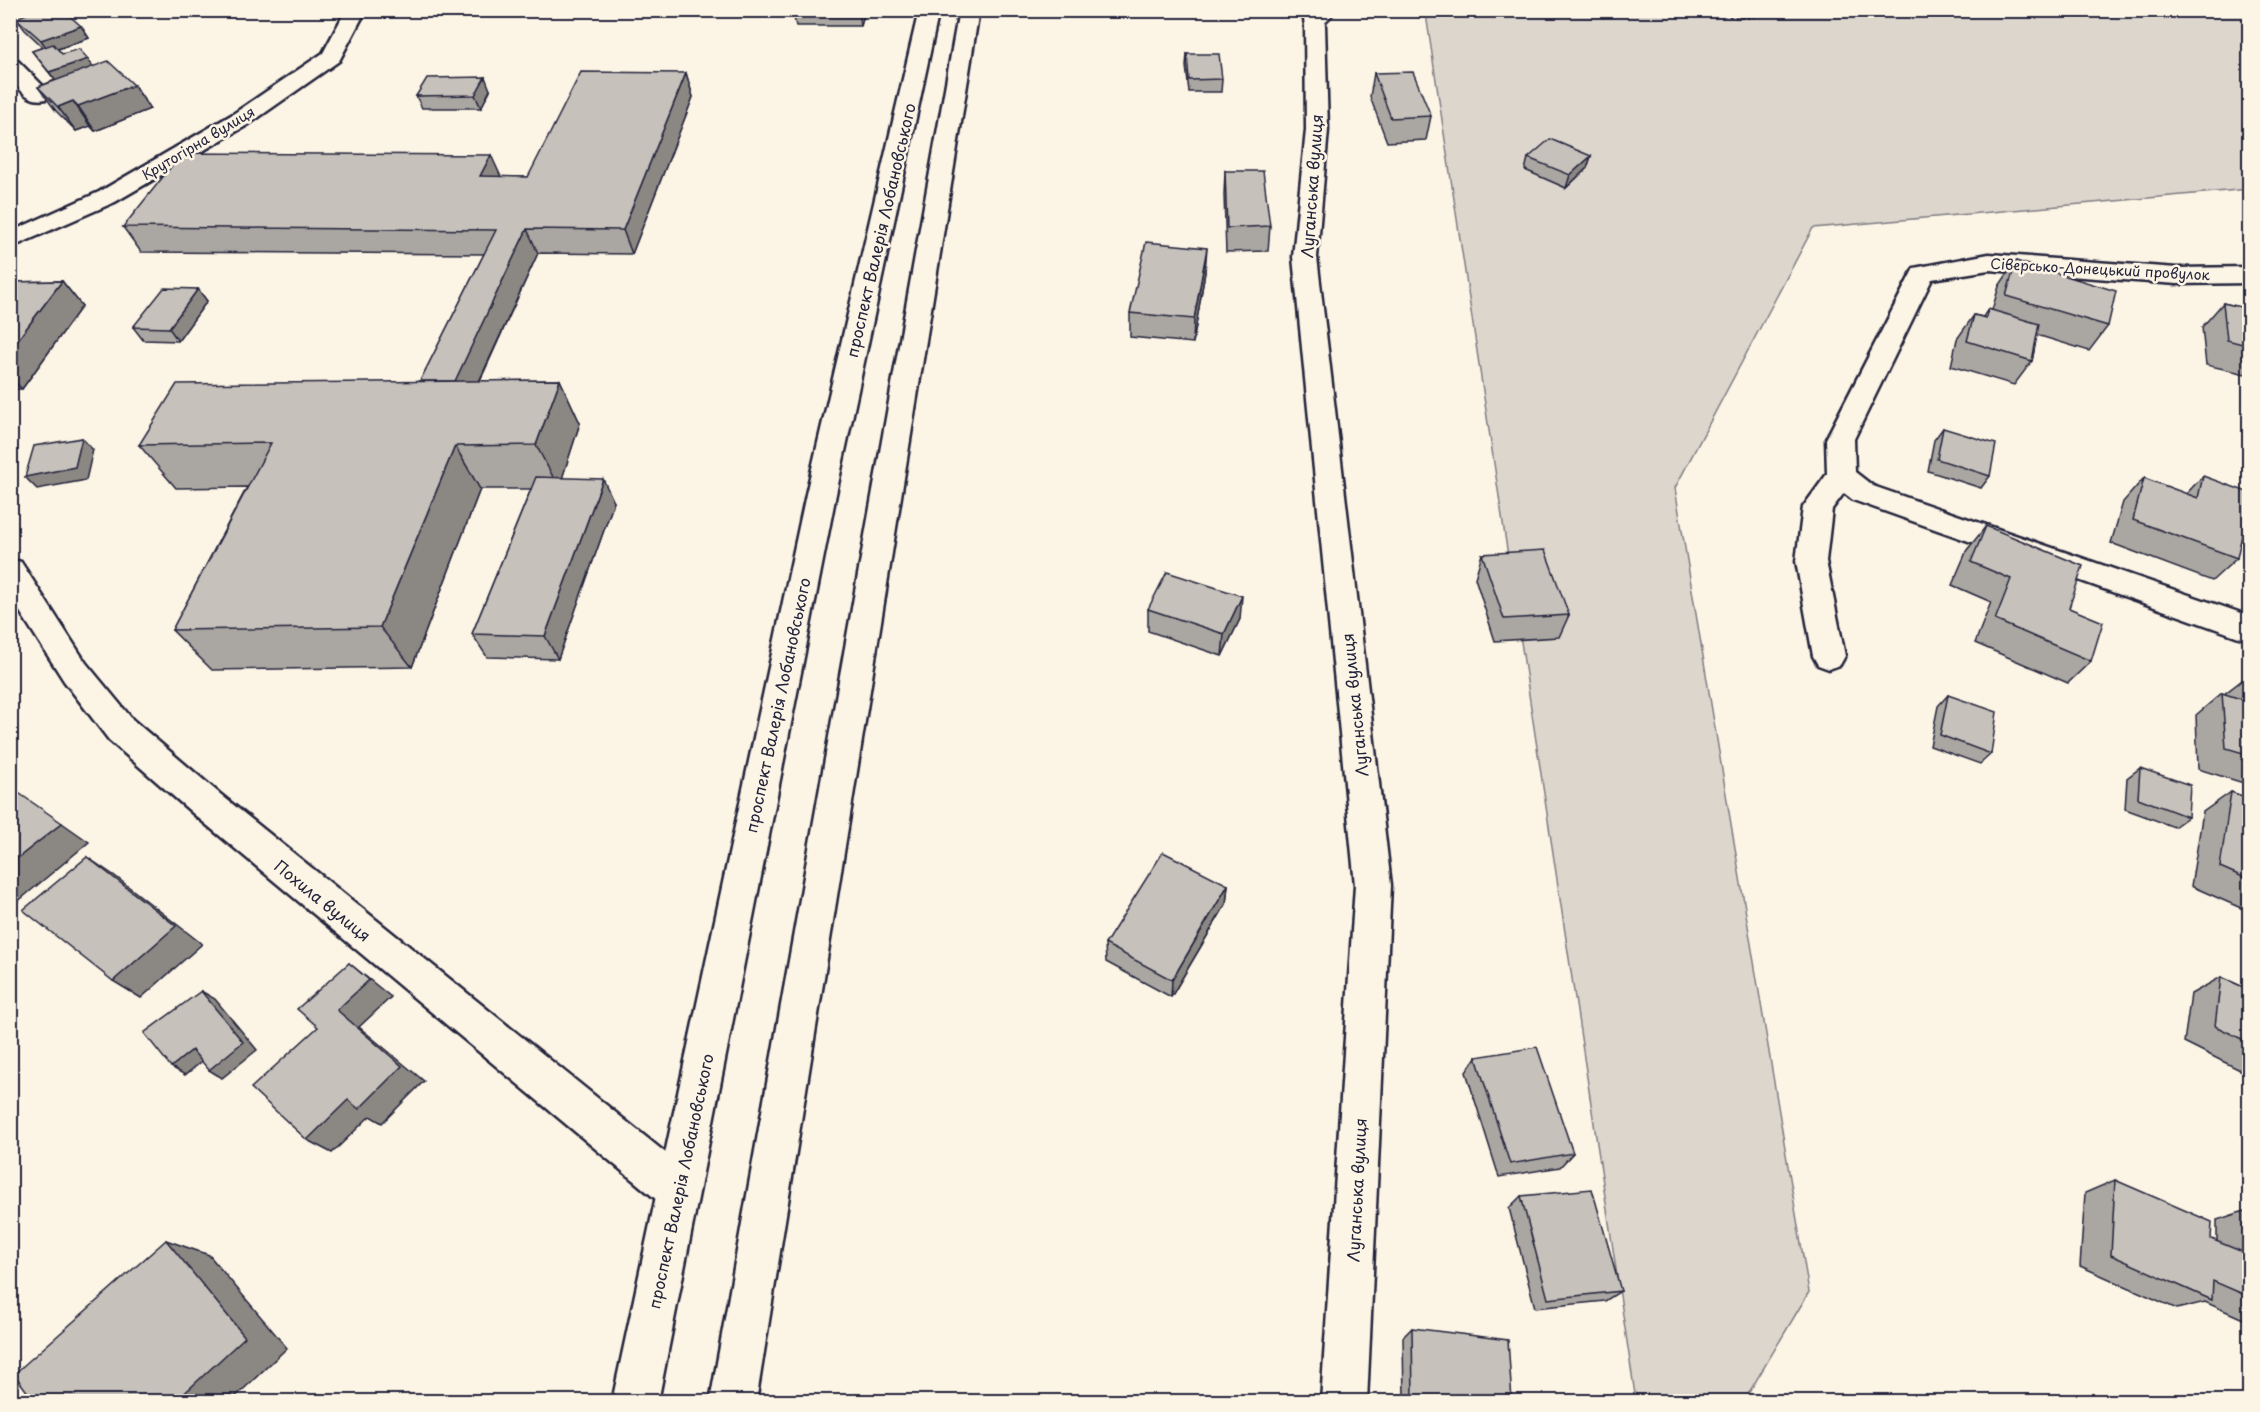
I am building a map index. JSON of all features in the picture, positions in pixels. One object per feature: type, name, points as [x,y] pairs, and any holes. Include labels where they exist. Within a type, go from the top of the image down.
[{"type":"street","name":"Крутогірна вулиця","points":[[10,242],[107,197],[242,119],[332,57],[356,10]]},
{"type":"street","name":"проспект Валерія Лобановського","points":[[635,1401],[821,494],[929,10]]},
{"type":"street","points":[[733,1401],[969,10]]},
{"type":"street","name":"Луганська вулиця","points":[[1319,15],[1317,130],[1305,257],[1373,885],[1344,1401]]},
{"type":"street","points":[[10,66],[38,94]]},
{"type":"street","name":"Сіверсько-Донецький провулок","points":[[1841,476],[1840,440],[1923,273],[1989,262],[2177,276],[2250,275]]},
{"type":"street","points":[[1829,656],[1811,561],[1818,507],[1841,476],[1863,493],[2250,629]]},
{"type":"street","name":"Похила вулиця","points":[[10,570],[75,672],[121,730],[208,805],[678,1190]]},
{"type":"path","points":[[1712,10],[1733,19],[1771,14],[1783,10]]},
{"type":"shaded area","points":[[1427,11],[2249,11],[2249,189],[1813,228],[1675,488],[1809,1292],[1744,1401],[1636,1401]]},
{"type":"building","points":[[37,10],[63,10],[81,26],[41,40],[16,18]]},
{"type":"building","points":[[53,44],[62,54],[79,49],[88,59],[49,72],[32,51]]},
{"type":"building","points":[[1187,54],[1219,54],[1222,79],[1189,80]]},
{"type":"building","points":[[108,61],[134,85],[78,106],[73,101],[58,107],[38,87]]},
{"type":"building","points":[[581,72],[686,73],[623,230],[527,229],[455,381],[420,381],[496,230],[123,227],[182,153],[491,155],[480,176],[528,177]]},
{"type":"building","points":[[1413,72],[1431,116],[1391,118],[1374,73]]},
{"type":"building","points":[[485,77],[475,95],[416,96],[427,78]]},
{"type":"building","points":[[1550,139],[1591,156],[1570,175],[1528,158]]},
{"type":"building","points":[[1225,171],[1263,171],[1270,226],[1227,228]]},
{"type":"building","points":[[1146,242],[1207,248],[1194,319],[1130,313]]},
{"type":"building","points":[[2016,261],[2116,291],[2108,326],[2006,296]]},
{"type":"building","points":[[62,281],[10,350],[10,282]]},
{"type":"building","points":[[164,288],[198,289],[169,328],[133,327]]},
{"type":"building","points":[[2223,303],[2250,309],[2250,346],[2227,340]]},
{"type":"building","points":[[1988,309],[2039,324],[2032,361],[1967,341],[1974,315],[1986,318]]},
{"type":"building","points":[[560,380],[536,445],[455,446],[380,627],[172,630],[271,443],[139,445],[177,384]]},
{"type":"building","points":[[1943,428],[1996,444],[1990,476],[1937,459]]},
{"type":"building","points":[[82,438],[75,467],[25,477],[34,446]]},
{"type":"building","points":[[2203,476],[2250,493],[2237,558],[2133,520],[2144,478],[2198,498]]},
{"type":"building","points":[[536,477],[603,479],[545,636],[472,634]]},
{"type":"building","points":[[1986,526],[2083,566],[2069,608],[2103,622],[2091,661],[1995,620],[2011,579],[1971,562]]},
{"type":"building","points":[[1545,550],[1569,615],[1504,619],[1482,554]]},
{"type":"building","points":[[1167,572],[1242,596],[1224,634],[1148,609]]},
{"type":"building","points":[[2222,693],[2250,702],[2250,755],[2226,748]]},
{"type":"building","points":[[1948,695],[1997,712],[1991,754],[1940,735]]},
{"type":"building","points":[[2140,768],[2190,785],[2188,817],[2138,798]]},
{"type":"building","points":[[10,787],[62,823],[10,864]]},
{"type":"building","points":[[2231,792],[2250,799],[2250,880],[2220,867]]},
{"type":"building","points":[[1163,852],[1228,885],[1172,980],[1105,944]]},
{"type":"building","points":[[87,857],[176,926],[113,981],[23,910]]},
{"type":"building","points":[[349,963],[369,980],[337,1010],[402,1066],[359,1109],[348,1100],[307,1140],[251,1088],[318,1027],[297,1009]]},
{"type":"building","points":[[2221,977],[2250,990],[2250,1043],[2215,1026]]},
{"type":"building","points":[[201,991],[243,1042],[209,1070],[192,1050],[171,1067],[144,1033]]},
{"type":"building","points":[[1537,1047],[1573,1153],[1510,1164],[1476,1057]]},
{"type":"building","points":[[2115,1180],[2212,1222],[2211,1239],[2250,1255],[2250,1297],[2213,1281],[2212,1300],[2111,1255]]},
{"type":"building","points":[[1592,1189],[1621,1291],[1548,1299],[1521,1196]]},
{"type":"building","points":[[166,1240],[245,1337],[176,1401],[34,1401],[14,1374]]},
{"type":"building","points":[[1412,1328],[1508,1340],[1512,1401],[1413,1401]]}]
